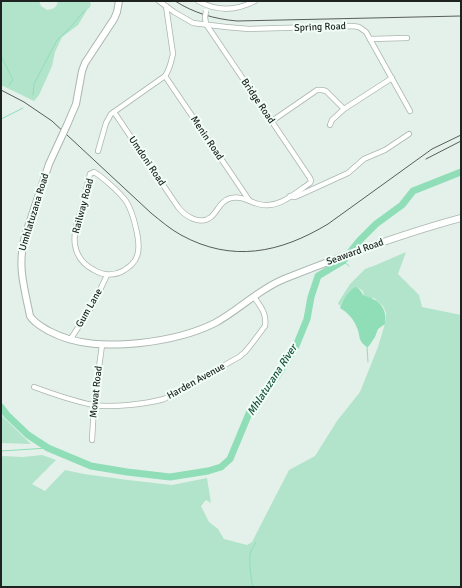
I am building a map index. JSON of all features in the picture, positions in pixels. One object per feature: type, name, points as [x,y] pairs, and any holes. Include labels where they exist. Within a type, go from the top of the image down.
[{"type":"street","name":"Umhlatuzana Road","points":[[119,1],[114,19],[85,63],[76,104],[49,164],[25,236],[21,253],[21,271],[30,316],[32,320],[47,330],[70,340],[102,345],[116,345],[162,340],[187,334],[215,323],[254,297]]},
{"type":"street","points":[[159,1],[179,15],[193,22],[206,24],[205,17],[207,8]]},
{"type":"street","points":[[198,1],[207,8],[231,9],[244,6],[255,1]]},
{"type":"street","points":[[98,151],[106,123],[111,114],[165,76],[170,66],[172,54],[166,6]]},
{"type":"street","name":"Spring Road","points":[[206,24],[249,29],[359,27],[366,32],[410,111]]},
{"type":"street","name":"Bridge Road","points":[[206,24],[310,178],[310,183],[290,196]]},
{"type":"street","points":[[370,39],[407,38]]},
{"type":"street","name":"Menin Road","points":[[165,76],[249,200]]},
{"type":"street","points":[[330,125],[332,120],[344,109],[392,78]]},
{"type":"street","points":[[272,121],[317,90],[326,91],[344,109]]},
{"type":"street","name":"Umdoni Road","points":[[114,112],[181,211],[191,218],[200,220],[211,217],[223,202],[227,200],[235,198],[249,200]]},
{"type":"street","points":[[249,200],[256,204],[267,206],[278,204],[290,196],[294,197],[302,194],[348,172],[364,159],[385,150],[409,134]]},
{"type":"street","name":"Railway Road","points":[[94,172],[127,202],[133,218],[138,240],[138,255],[132,264],[120,272],[113,275],[107,275],[88,267],[83,263],[79,258],[75,246],[74,234],[90,174],[94,172]]},
{"type":"street","name":"Seaward Road","points":[[254,297],[282,280],[377,244],[461,218]]},
{"type":"street","name":"Gum Lane","points":[[70,340],[94,303],[107,275]]},
{"type":"street","name":"Harden Avenue","points":[[34,387],[94,405],[109,406],[151,403],[164,398],[239,357],[245,352],[265,326],[266,321],[263,310],[254,297]]},
{"type":"street","name":"Mowat Road","points":[[92,440],[94,405],[102,345]]},
{"type":"shaded area","points":[[1,1],[39,1],[41,6],[47,10],[54,8],[58,1],[89,1],[91,4],[78,25],[62,37],[55,52],[52,66],[39,95],[34,101],[1,85]]},
{"type":"shaded area","points":[[406,252],[398,274],[419,295],[422,307],[461,315],[461,587],[1,587],[1,457],[3,456],[23,457],[42,455],[56,460],[32,484],[45,491],[65,470],[84,474],[172,485],[207,478],[211,503],[206,500],[201,506],[209,522],[218,529],[224,539],[247,545],[252,542],[289,470],[315,456],[337,421],[360,392],[378,347],[386,320],[386,313],[383,306],[374,298],[367,298],[364,296],[363,291],[360,289],[355,290],[350,294],[340,306],[338,303],[350,284],[365,269]]},
{"type":"shaded area","points":[[355,287],[360,290],[363,295],[372,298],[379,303],[384,309],[385,313],[385,324],[378,329],[375,337],[367,347],[360,340],[356,325],[352,319],[340,308],[346,296]]},
{"type":"shaded area","points":[[1,415],[31,444],[1,443]]},
{"type":"waterway","points":[[33,95],[34,84],[57,40],[68,30],[85,10]]},
{"type":"waterway","points":[[1,56],[13,80],[9,85]]},
{"type":"waterway","points":[[1,119],[23,108]]},
{"type":"waterway","name":"Mhlatuzana River","points":[[1,407],[7,415],[28,435],[48,448],[91,466],[170,477],[208,471],[221,467],[230,459],[250,411],[278,375],[296,346],[307,319],[311,297],[318,276],[343,261],[360,240],[376,224],[402,205],[413,191],[461,172]]},
{"type":"waterway","name":"Mhlatuzana River","points":[[343,261],[349,266]]},
{"type":"waterway","points":[[367,346],[368,362]]},
{"type":"waterway","points":[[1,451],[48,448]]},
{"type":"waterway","points":[[253,587],[250,571],[250,554],[256,542]]},
{"type":"railway","points":[[175,1],[204,15],[237,21],[461,16]]},
{"type":"railway","points":[[1,90],[24,102],[52,121],[151,213],[173,230],[200,244],[219,249],[237,251],[256,251],[274,248],[310,234],[328,224],[432,149],[461,135]]},
{"type":"railway","points":[[426,159],[461,141]]}]
